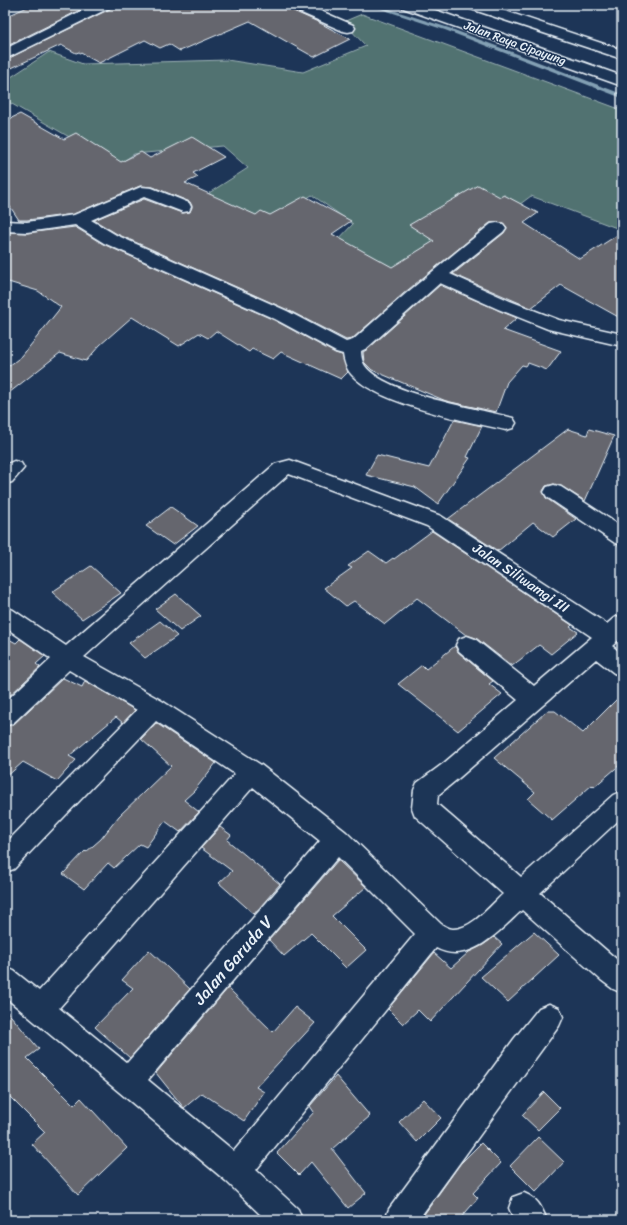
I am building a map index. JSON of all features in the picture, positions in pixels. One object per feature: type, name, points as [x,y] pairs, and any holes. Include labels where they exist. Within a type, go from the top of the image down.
[{"type":"street","points":[[5,55],[104,5]]},
{"type":"street","points":[[294,5],[348,28]]},
{"type":"street","name":"Jalan Raya Cipayung","points":[[408,5],[622,81]]},
{"type":"street","points":[[473,5],[622,55]]},
{"type":"street","points":[[5,226],[27,227],[78,220],[141,192],[146,192],[183,207]]},
{"type":"street","points":[[78,220],[110,239],[281,315],[343,348],[351,348],[360,344],[400,307],[438,275],[498,228]]},
{"type":"street","points":[[438,275],[504,305],[554,325],[622,340]]},
{"type":"street","points":[[351,348],[356,368],[365,377],[380,386],[447,409],[506,423]]},
{"type":"street","name":"Jalan Siliwamgi III","points":[[5,716],[67,658],[282,469],[290,467],[297,468],[434,521],[609,635],[622,667]]},
{"type":"street","points":[[554,492],[622,537]]},
{"type":"street","points":[[5,616],[67,658],[154,708],[252,772],[338,840],[432,933],[450,942],[468,939],[485,927],[622,802]]},
{"type":"street","points":[[609,635],[452,770],[426,790],[424,808],[522,894],[618,970]]},
{"type":"street","points":[[467,645],[534,700]]},
{"type":"street","points":[[5,862],[154,708]]},
{"type":"street","points":[[40,1009],[252,772]]},
{"type":"street","name":"Jalan Garuda V","points":[[129,1081],[338,840]]},
{"type":"street","points":[[236,1171],[432,933]]},
{"type":"street","points":[[5,980],[236,1171],[286,1220]]},
{"type":"street","points":[[400,1220],[524,1049],[549,1017]]},
{"type":"green space","points":[[362,14],[622,110],[622,230],[531,196],[453,254],[429,276],[379,265],[319,260],[353,224],[312,195],[253,232],[209,193],[248,168],[223,146],[134,154],[118,165],[5,100],[5,81],[49,52],[83,64],[227,60],[303,72],[366,46],[343,22]]},
{"type":"building","points":[[32,5],[90,5],[5,47],[5,17]]},
{"type":"building","points":[[112,5],[287,5],[289,9],[350,39],[314,57],[250,21],[180,51],[169,44],[160,48],[145,40],[99,63],[79,52],[76,53],[61,45],[5,71],[5,60],[110,9]]},
{"type":"building","points":[[20,114],[64,139],[76,133],[121,162],[141,152],[150,158],[192,137],[224,157],[193,173],[198,177],[185,183],[256,215],[261,211],[270,215],[305,196],[351,221],[332,234],[392,267],[434,241],[409,225],[478,185],[500,197],[504,195],[538,213],[524,223],[580,259],[622,232],[622,319],[561,285],[531,308],[453,274],[504,233],[507,227],[503,223],[497,222],[490,223],[403,294],[352,339],[346,340],[288,310],[117,234],[94,220],[144,199],[182,213],[190,212],[192,206],[190,202],[153,187],[140,186],[74,214],[19,220],[5,199],[5,121]]},
{"type":"building","points":[[75,227],[103,244],[274,320],[335,353],[342,355],[348,372],[341,379],[281,352],[273,359],[252,349],[249,352],[216,331],[208,338],[199,333],[179,346],[132,317],[100,345],[86,361],[60,353],[5,396],[5,369],[22,356],[61,307],[38,291],[5,281],[5,232],[27,233]]},
{"type":"building","points":[[440,285],[517,318],[503,330],[561,351],[547,370],[528,363],[526,366],[522,365],[507,382],[496,412],[446,401],[372,370],[364,362],[363,352]]},
{"type":"building","points":[[454,420],[482,426],[467,457],[470,458],[438,504],[415,487],[366,475],[377,455],[429,468]]},
{"type":"building","points":[[568,429],[587,435],[589,429],[614,436],[585,501],[561,486],[554,484],[546,486],[543,491],[546,498],[576,519],[553,537],[533,522],[498,551],[448,519]]},
{"type":"building","points":[[171,507],[198,526],[173,545],[146,526]]},
{"type":"building","points":[[432,531],[572,625],[570,627],[578,632],[551,654],[539,645],[512,666],[476,638],[466,635],[417,598],[385,624],[354,601],[346,606],[324,588],[352,568],[348,566],[369,551],[386,563],[393,558],[394,559]]},
{"type":"building","points":[[91,566],[121,593],[82,619],[52,592]]},
{"type":"building","points":[[176,594],[201,616],[180,631],[155,609]]},
{"type":"building","points":[[160,621],[177,636],[145,658],[129,643]]},
{"type":"building","points":[[5,637],[16,643],[20,639],[45,656],[36,664],[40,667],[5,700]]},
{"type":"building","points":[[455,646],[458,652],[493,681],[489,684],[502,694],[458,731],[398,684],[422,665],[426,669]]},
{"type":"building","points":[[63,678],[82,687],[85,681],[135,710],[123,723],[116,717],[69,756],[76,760],[57,781],[23,762],[5,778],[5,727],[14,724]]},
{"type":"building","points":[[622,694],[622,763],[594,787],[592,785],[552,820],[528,799],[535,792],[494,758],[547,711],[555,711],[583,733]]},
{"type":"building","points":[[156,723],[216,763],[194,791],[184,800],[199,812],[180,832],[165,821],[146,847],[140,844],[114,868],[108,863],[84,889],[63,874],[85,851],[86,852],[101,839],[119,816],[171,766],[141,739]]},
{"type":"building","points":[[220,827],[231,835],[227,840],[280,884],[254,914],[219,883],[232,871],[201,848]]},
{"type":"building","points":[[338,860],[366,887],[332,916],[366,950],[346,968],[311,933],[284,956],[269,940]]},
{"type":"building","points":[[534,932],[559,955],[508,1002],[481,977]]},
{"type":"building","points":[[494,937],[502,944],[430,1022],[418,1010],[403,1024],[388,1009],[434,953],[451,968],[469,952],[483,945]]},
{"type":"building","points":[[149,950],[190,989],[130,1058],[95,1027],[133,988],[122,980]]},
{"type":"building","points":[[228,988],[273,1032],[295,1007],[315,1023],[256,1087],[264,1092],[244,1121],[202,1093],[184,1108],[156,1073]]},
{"type":"building","points":[[5,1009],[39,1049],[27,1058],[74,1105],[81,1098],[127,1148],[78,1195],[32,1144],[45,1132],[5,1092]]},
{"type":"building","points":[[336,1076],[370,1116],[332,1149],[366,1193],[348,1208],[311,1162],[299,1175],[277,1153],[314,1112],[310,1106]]},
{"type":"building","points":[[544,1092],[560,1108],[538,1130],[522,1115]]},
{"type":"building","points":[[423,1099],[441,1118],[417,1142],[399,1122]]},
{"type":"building","points":[[538,1137],[564,1162],[536,1192],[510,1166]]},
{"type":"building","points":[[481,1143],[501,1163],[473,1193],[478,1198],[459,1220],[420,1220],[460,1164]]},
{"type":"waterway","points":[[372,5],[447,29],[622,96]]}]
